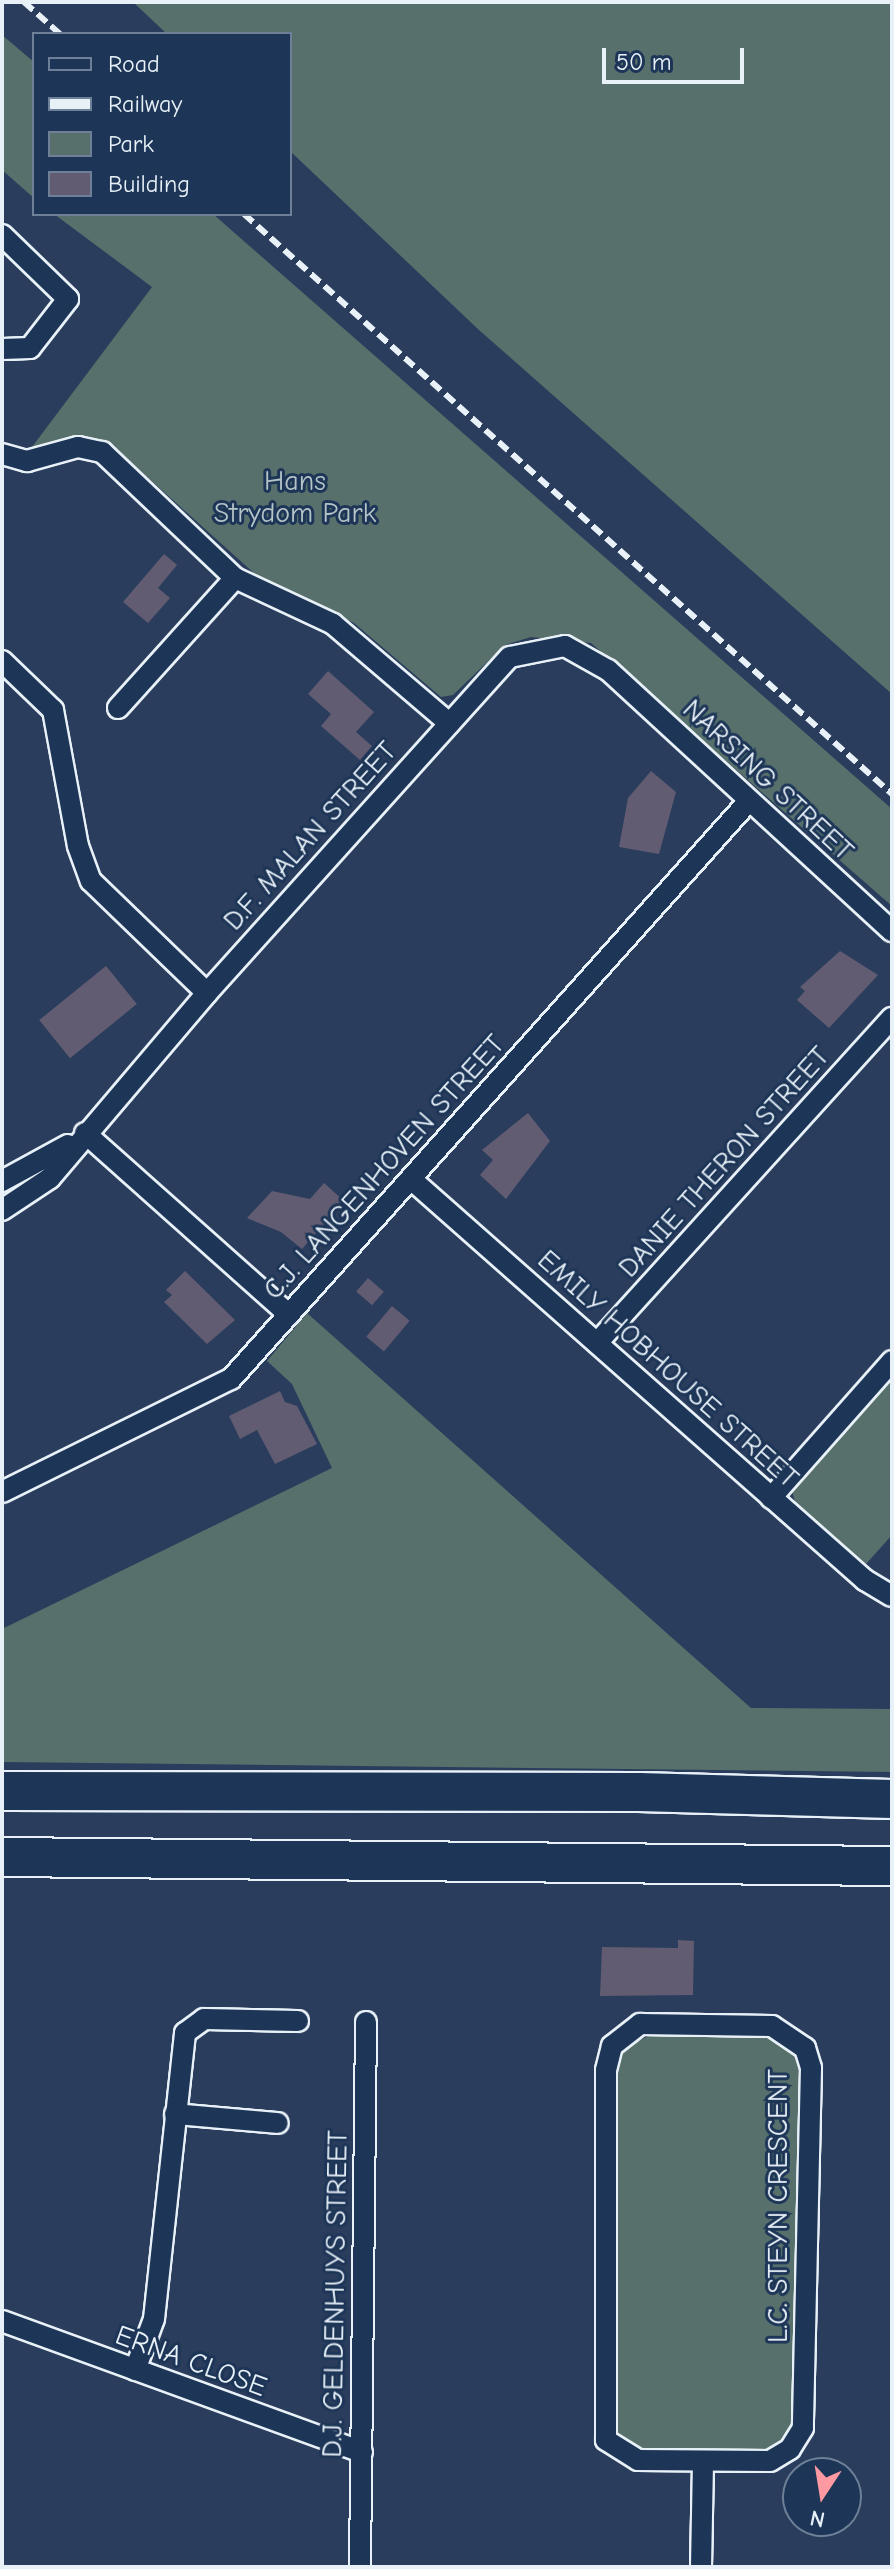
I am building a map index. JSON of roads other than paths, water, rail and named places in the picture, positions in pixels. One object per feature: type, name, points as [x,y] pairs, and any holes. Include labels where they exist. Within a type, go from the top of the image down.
[{"type":"highway","points":[[2,1791],[639,1792],[892,1799]]},
{"type":"highway","points":[[2,1857],[892,1866]]},
{"type":"street","points":[[2,235],[68,299],[30,348],[2,349]]},
{"type":"street","points":[[2,454],[27,461],[78,447],[102,452],[235,578],[333,624],[449,723]]},
{"type":"street","points":[[118,708],[235,578]]},
{"type":"street","name":"D.F. MALAN STREET","points":[[2,1210],[40,1188],[207,993],[510,657],[565,646],[608,670]]},
{"type":"street","points":[[2,661],[53,710],[78,846],[91,881],[207,993]]},
{"type":"street","name":"NARSING STREET","points":[[608,670],[748,802],[892,931]]},
{"type":"street","name":"C.J. LANGENHOVEN STREET","points":[[2,1492],[231,1379],[748,802]]},
{"type":"street","name":"DANIE THERON STREET","points":[[597,1343],[892,1018]]},
{"type":"street","points":[[85,1133],[289,1315]]},
{"type":"street","name":"D.F. MALAN STREET","points":[[2,1181],[85,1133]]},
{"type":"street","name":"EMILY HOBHOUSE STREET","points":[[411,1179],[876,1590],[892,1596]]},
{"type":"street","points":[[771,1498],[892,1361]]},
{"type":"street","points":[[135,2370],[154,2319],[185,2033],[194,2021],[298,2021]]},
{"type":"street","name":"D.J. GELDENHUYS STREET","points":[[360,2567],[366,2022]]},
{"type":"street","name":"L.C. STEYN CRESCENT","points":[[640,2024],[772,2026],[805,2048],[811,2068],[803,2428],[790,2449],[770,2461],[703,2463],[624,2456],[603,2428],[606,2070],[612,2046],[640,2024]]},
{"type":"street","points":[[175,2114],[278,2123]]},
{"type":"street","name":"ERNA CLOSE","points":[[2,2321],[362,2452]]},
{"type":"street","points":[[701,2567],[703,2463]]},
{"type":"railway","points":[[24,2],[58,32]]},
{"type":"railway","points":[[246,216],[892,794]]},
{"type":"park label","name":"Hans Strydom Park","points":[[295,497]]}]
